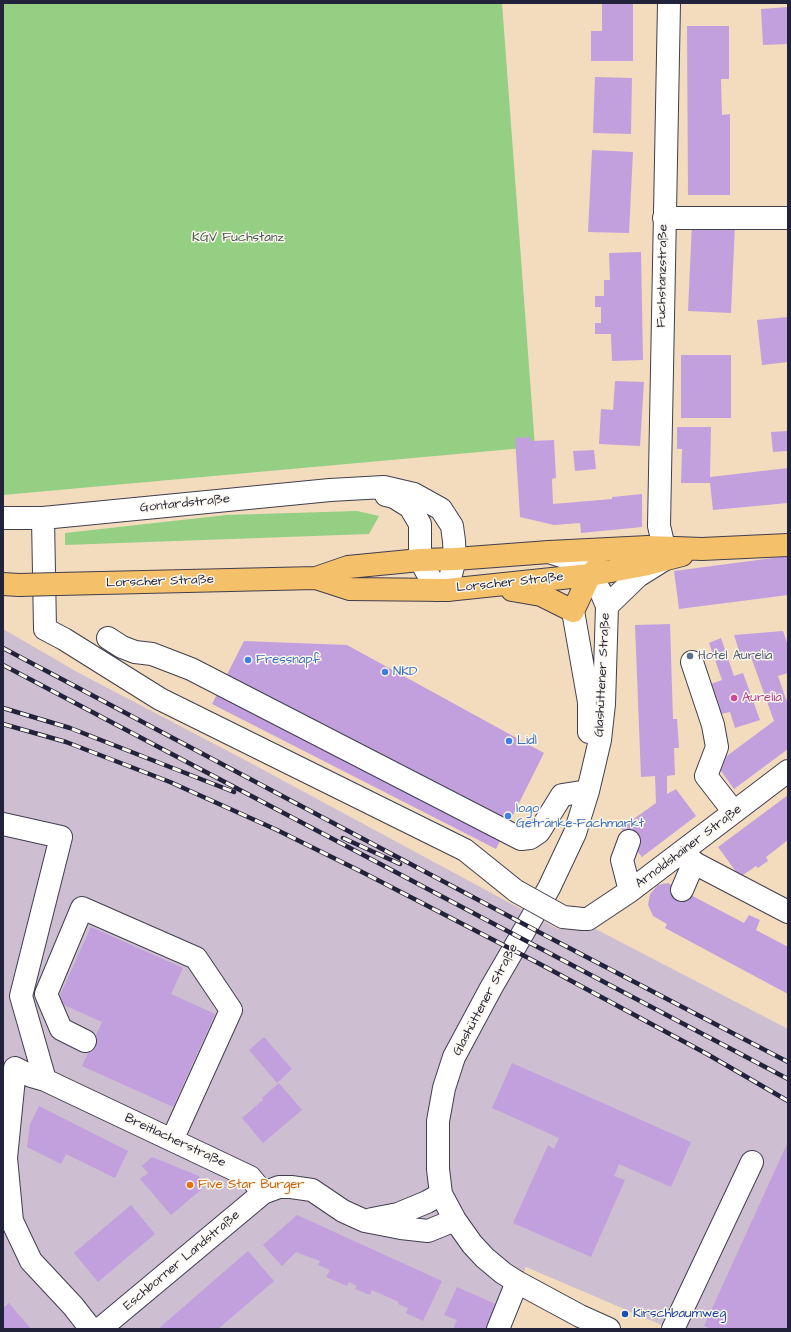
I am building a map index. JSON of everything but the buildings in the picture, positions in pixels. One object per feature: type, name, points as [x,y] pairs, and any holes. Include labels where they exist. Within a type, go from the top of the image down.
[{"type":"main road","name":"Lorscher Straße","points":[[316,578],[350,589],[442,590],[590,575],[664,554],[702,549],[788,545]]},
{"type":"main road","name":"Lorscher Straße","points":[[11,585],[316,578],[348,567],[420,560],[633,548],[664,554]]},
{"type":"main road","points":[[489,585],[541,595],[573,611],[590,575],[598,566],[610,557],[633,548]]},
{"type":"street","name":"Fuchstanzstraße","points":[[664,554],[658,526],[668,3]]},
{"type":"street","points":[[664,218],[788,218]]},
{"type":"street","name":"Gontardstraße","points":[[3,518],[43,518],[292,494],[384,487],[414,494],[441,509],[452,526],[455,559],[442,590]]},
{"type":"street","name":"Gontardstraße","points":[[366,488],[394,498],[410,507],[420,524],[420,560],[442,590]]},
{"type":"street","name":"Arnoldshainer Straße","points":[[43,518],[45,629],[64,639],[160,699],[465,850],[516,891],[563,917],[586,919],[686,858],[734,812],[788,771]]},
{"type":"street","name":"Glashüttener Straße","points":[[455,1220],[441,1194],[438,1169],[438,1121],[444,1088],[454,1057],[491,988],[549,888],[575,833],[588,791],[600,740],[604,704],[607,606],[602,594],[590,575],[574,560],[549,552]]},
{"type":"street","name":"Glashüttener Straße","points":[[607,606],[638,576],[664,554]]},
{"type":"street","name":"Glashüttener Straße","points":[[573,611],[589,702],[588,791]]},
{"type":"street","points":[[108,638],[122,647],[135,652],[152,654],[191,669],[521,839],[530,838],[539,832],[562,795],[588,791]]},
{"type":"street","points":[[692,662],[713,725],[717,747],[706,776],[734,812]]},
{"type":"street","points":[[3,824],[61,837],[21,996],[45,1080]]},
{"type":"street","points":[[629,840],[622,860],[630,891]]},
{"type":"street","points":[[682,890],[686,858],[788,912]]},
{"type":"street","points":[[85,1041],[61,1029],[46,994],[82,908],[196,958],[231,1010],[172,1140]]},
{"type":"street","name":"Breitlacherstraße","points":[[91,1329],[73,1306],[31,1261],[12,1221],[6,1158],[15,1068],[31,1076],[45,1080],[250,1177],[263,1193]]},
{"type":"street","points":[[673,1329],[752,1162]]},
{"type":"street","points":[[263,1193],[279,1187],[312,1190],[343,1210],[365,1221],[401,1228],[428,1231],[455,1220],[484,1258],[503,1273],[580,1316],[609,1329]]},
{"type":"street","name":"Eschborner Landstraße","points":[[100,1329],[263,1193]]},
{"type":"street","points":[[365,1221],[398,1214],[428,1202],[441,1194]]},
{"type":"street","points":[[498,1329],[517,1282]]},
{"type":"shaded area","points":[[3,629],[79,673],[245,760],[558,929],[588,925],[788,1029],[788,1329],[671,1329],[526,1267],[500,1329],[3,1329]]},
{"type":"green space","name":"KGV Fuchstanz","points":[[3,3],[502,3],[535,447],[3,495]]},
{"type":"green space","points":[[357,511],[379,516],[369,534],[65,545],[65,533],[226,515]]},
{"type":"railway","points":[[3,648],[552,939],[788,1062]]},
{"type":"railway","points":[[3,665],[788,1079]]},
{"type":"railway","points":[[3,708],[70,728],[234,792]]},
{"type":"railway","points":[[3,724],[66,742],[170,782],[277,830],[538,963],[707,1054],[788,1101]]},
{"type":"railway","points":[[343,838],[400,864]]},
{"type":"place","name":"Hotel Aurelia","points":[[690,656]]},
{"type":"place","name":"Fressnapf","points":[[248,660]]},
{"type":"place","name":"NKD","points":[[385,672]]},
{"type":"place","name":"Aurelia","points":[[734,698]]},
{"type":"place","name":"Lidl","points":[[509,741]]},
{"type":"place","name":"logo Getränke-Fachmarkt","points":[[508,816]]},
{"type":"place","name":"Five Star Burger","points":[[190,1185]]},
{"type":"place","name":"Kirschbaumweg","points":[[625,1314]]}]
